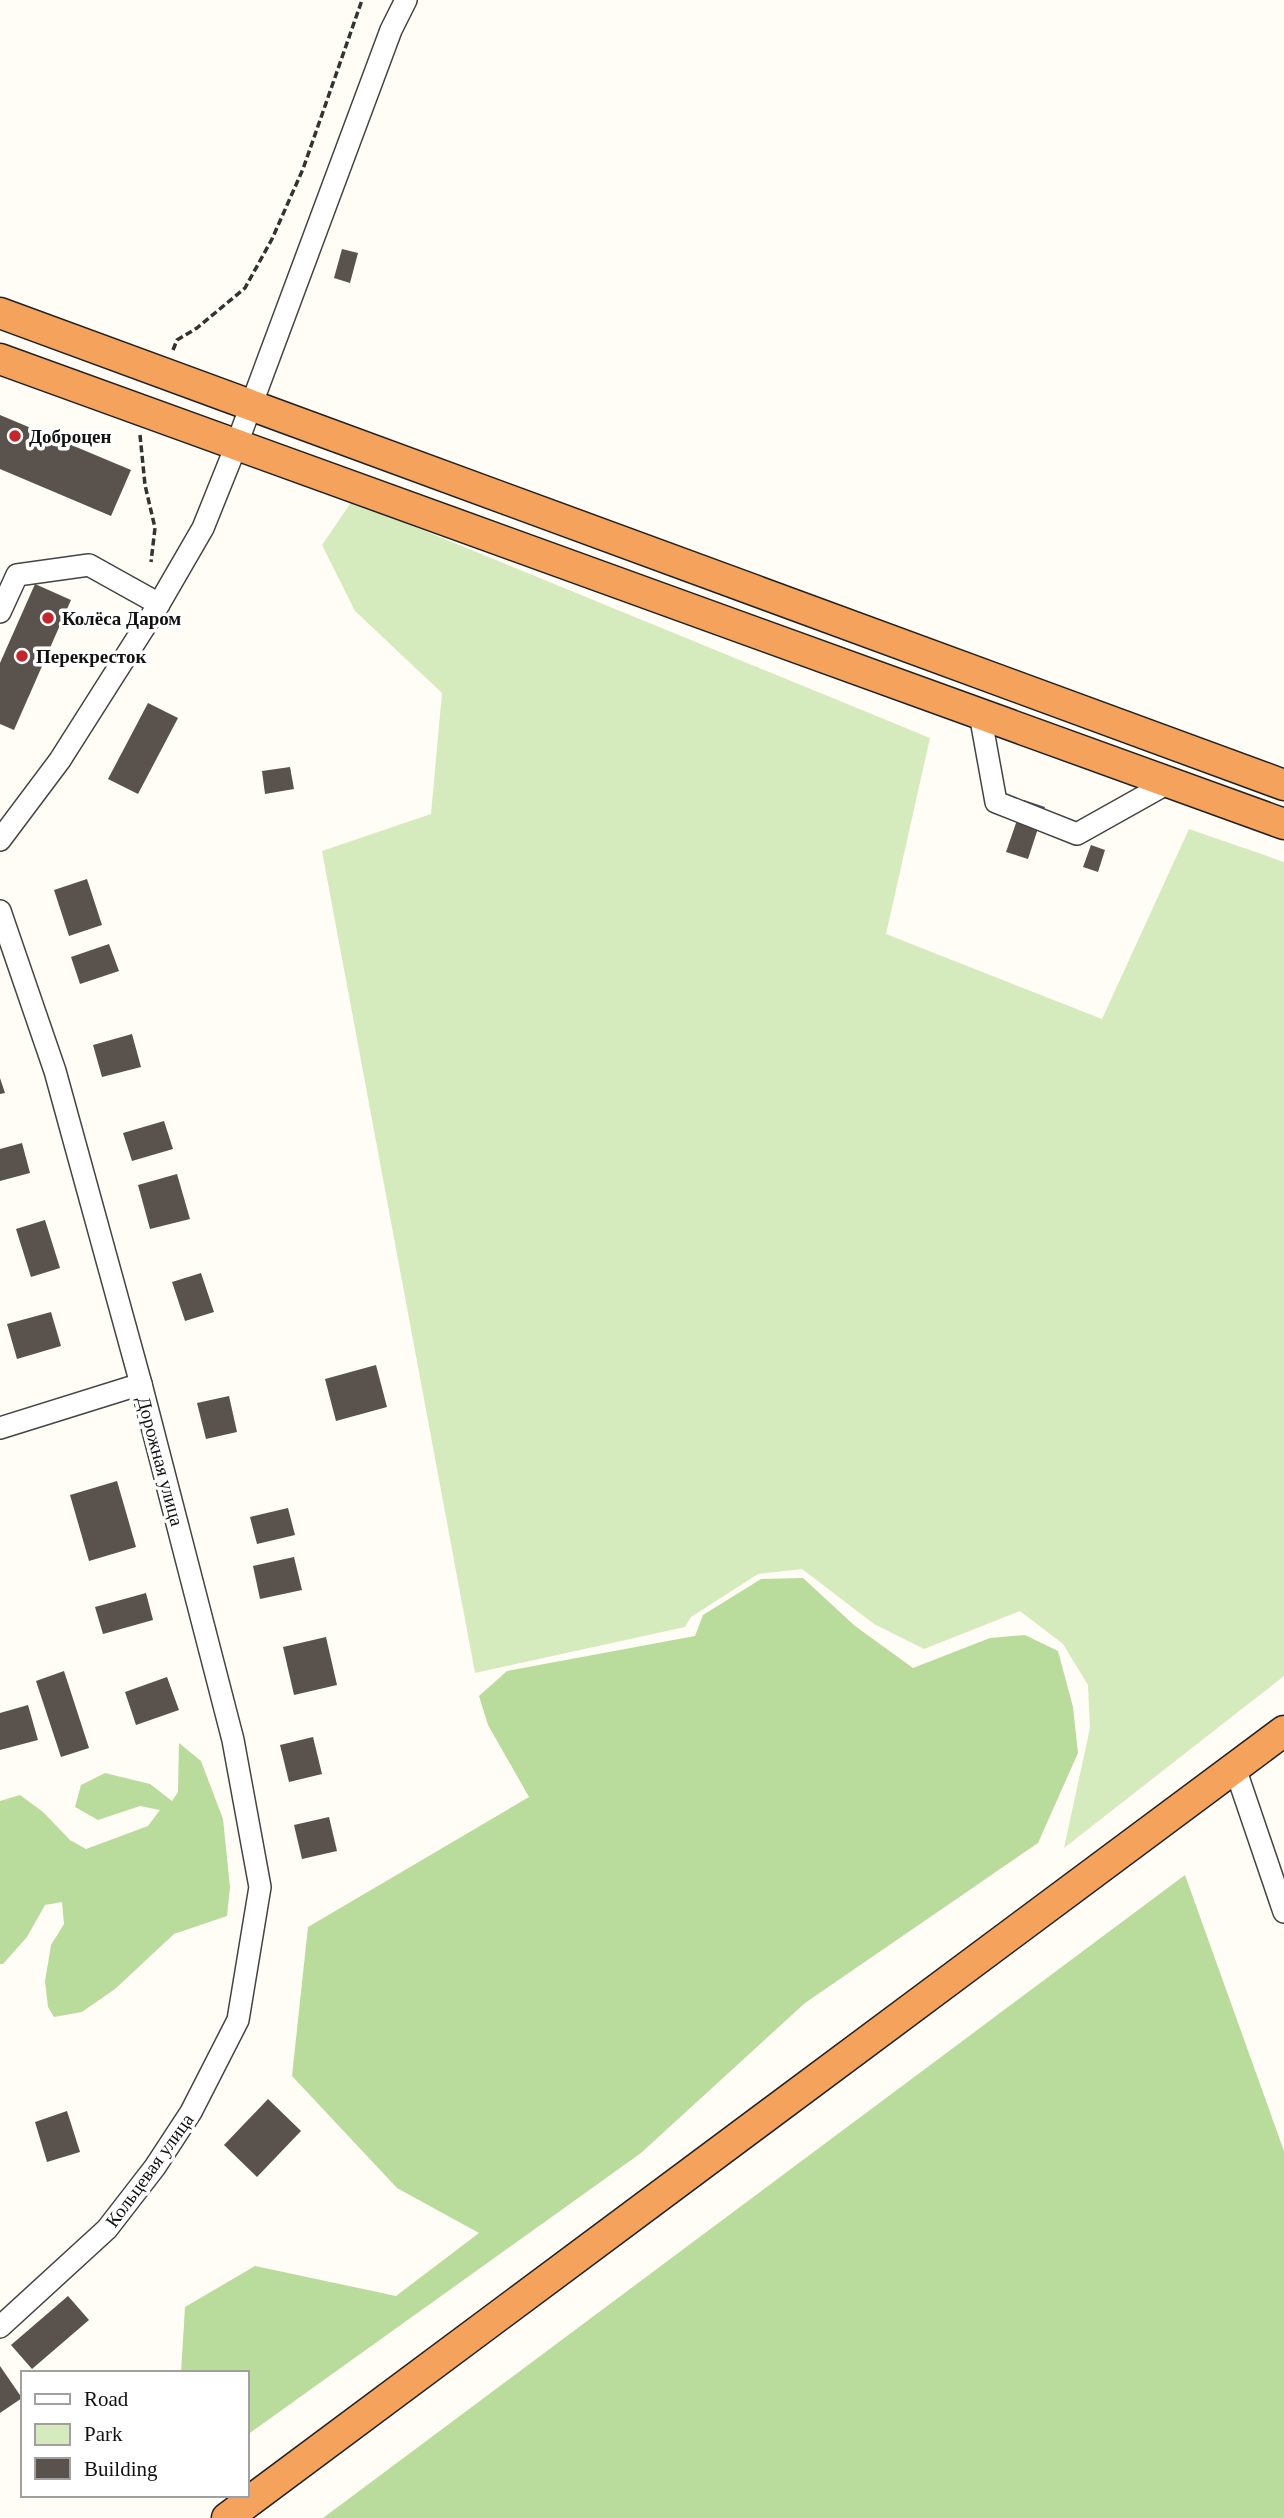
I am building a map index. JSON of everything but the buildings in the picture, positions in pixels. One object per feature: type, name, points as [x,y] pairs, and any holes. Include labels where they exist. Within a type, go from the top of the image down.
[{"type":"highway","points":[[0,313],[1284,785]]},
{"type":"highway","points":[[0,359],[1284,824]]},
{"type":"highway","points":[[227,2518],[1284,1731]]},
{"type":"street","points":[[0,841],[60,760],[159,604],[203,528],[251,407],[391,30],[406,0]]},
{"type":"street","points":[[0,612],[17,575],[89,565],[159,604]]},
{"type":"street","points":[[979,714],[996,802],[1077,834],[1168,783]]},
{"type":"street","name":"Дорожная улица","points":[[0,911],[55,1071],[141,1384],[233,1740],[260,1887],[238,2020]]},
{"type":"street","points":[[0,1429],[141,1384]]},
{"type":"street","points":[[1235,1768],[1280,1887],[1284,1912]]},
{"type":"street","name":"Кольцевая улица","points":[[0,2327],[107,2229],[155,2167],[191,2112],[238,2020]]},
{"type":"path","points":[[162,372],[177,340],[197,328],[246,288],[272,239],[303,169],[362,0]]},
{"type":"path","points":[[148,413],[138,438],[155,528],[151,562]]},
{"type":"green space","points":[[352,501],[930,738],[886,934],[1102,1019],[1189,829],[1284,862],[1284,1676],[1064,1848],[1090,1728],[1088,1685],[1063,1644],[1020,1611],[924,1649],[874,1624],[802,1569],[758,1574],[691,1617],[685,1627],[475,1673],[322,851],[431,814],[442,693],[355,611],[322,545]]},
{"type":"green space","points":[[803,1578],[855,1626],[913,1668],[990,1638],[1025,1635],[1058,1651],[1073,1707],[1078,1753],[1038,1843],[805,2003],[641,2153],[248,2434],[248,2371],[181,2371],[185,2307],[255,2266],[396,2296],[479,2233],[397,2188],[292,2076],[308,1927],[529,1797],[488,1725],[479,1696],[507,1671],[695,1636],[703,1615],[761,1579]]},
{"type":"green space","points":[[179,1743],[201,1761],[223,1819],[230,1887],[227,1916],[174,1934],[115,1989],[82,2012],[54,2017],[48,2007],[45,1981],[51,1945],[64,1924],[62,1902],[45,1905],[27,1937],[3,1964],[0,1964],[0,1801],[20,1795],[43,1812],[70,1840],[86,1849],[148,1826],[160,1810],[140,1806],[98,1820],[75,1807],[81,1785],[105,1773],[150,1784],[172,1801],[178,1792]]},
{"type":"green space","points":[[1185,1875],[1284,2151],[1284,2518],[323,2518]]},
{"type":"place","name":"Доброцен","points":[[15,436]]},
{"type":"place","name":"Колёса Даром","points":[[48,618]]},
{"type":"place","name":"Перекресток","points":[[22,656]]}]
